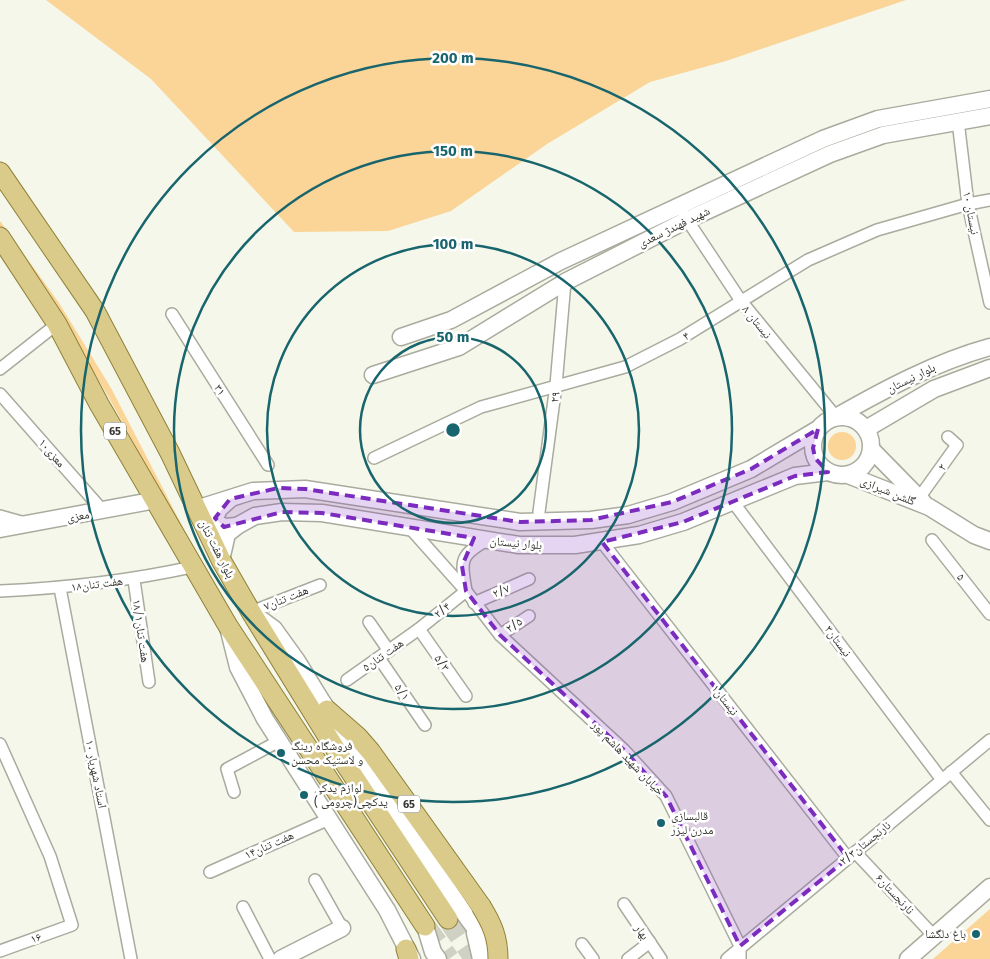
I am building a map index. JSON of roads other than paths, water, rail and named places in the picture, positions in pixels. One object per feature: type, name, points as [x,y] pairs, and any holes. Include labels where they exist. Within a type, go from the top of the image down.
[{"type":"main road","name":"شهید فهندژ سعدی","points":[[401,336],[451,320],[561,261],[823,139],[878,119],[990,99]]},
{"type":"main road","name":"شهید فهندژ سعدی","points":[[373,375],[459,347],[565,282],[687,220],[830,154],[882,136],[990,116]]},
{"type":"main road","name":"بلوار هفت تنان","points":[[0,172],[95,311],[170,453],[221,560],[336,750],[465,913]]},
{"type":"main road","name":"65","points":[[0,237],[57,324],[99,404],[156,500],[192,568],[228,626],[238,666],[279,741],[387,910],[409,956]]},
{"type":"main road","name":"بلوار نیستان","points":[[836,417],[925,371],[964,354],[990,347]]},
{"type":"main road","name":"بلوار نیستان","points":[[866,429],[934,389],[990,368]]},
{"type":"main road","points":[[836,417],[853,419],[866,429],[870,436],[872,450],[864,466],[848,475],[828,472],[815,458],[812,448],[818,429],[836,417]]},
{"type":"main road","name":"بلوار نیستان","points":[[196,509],[253,491],[305,489],[520,522],[590,520],[628,515],[672,502],[751,469],[818,429]]},
{"type":"main road","name":"گلشن شیرازی","points":[[872,450],[924,503]]},
{"type":"main road","name":"بلوار نیستان","points":[[237,526],[255,516],[282,512],[322,513],[487,540],[553,546],[602,542],[639,535],[683,522],[795,476],[828,472]]},
{"type":"main road","name":"گلشن شیرازی","points":[[848,475],[924,503],[974,535],[990,541]]},
{"type":"main road","points":[[230,499],[219,509],[215,518],[218,524],[224,527],[237,526]]},
{"type":"main road","name":"معزی","points":[[0,529],[156,500]]},
{"type":"main road","points":[[221,560],[227,534],[237,526]]},
{"type":"main road","name":"65","points":[[251,612],[274,629],[328,710],[358,737],[371,752],[465,913],[493,925],[497,937],[498,959]]},
{"type":"main road","points":[[228,626],[425,926],[433,952],[438,959]]},
{"type":"main road","points":[[908,959],[990,887]]},
{"type":"main road","points":[[465,913],[480,952]]},
{"type":"main road","points":[[281,959],[342,928]]},
{"type":"street","name":"نیستان ۱۰","points":[[958,121],[968,204],[990,303]]},
{"type":"street","name":"۴","points":[[374,458],[481,407],[625,367],[680,339],[808,260],[877,230],[968,204],[990,200]]},
{"type":"street","name":"نیستان ۸","points":[[679,205],[741,301],[836,417]]},
{"type":"street","name":"۲۹","points":[[539,512],[556,385],[565,282]]},
{"type":"street","name":"۳۱","points":[[172,314],[268,465]]},
{"type":"street","points":[[0,369],[57,324]]},
{"type":"street","name":"۱۰معزی","points":[[0,394],[103,511]]},
{"type":"street","name":"۲","points":[[924,503],[957,445],[948,437]]},
{"type":"street","name":"۳نیستان","points":[[733,502],[942,780]]},
{"type":"street","points":[[0,516],[27,524]]},
{"type":"street","name":"خیابان شهید هاشم پور","points":[[410,528],[466,591],[500,635],[624,750],[666,796],[740,946],[740,959]]},
{"type":"street","name":"خیابان شهید هاشم پور","points":[[466,591],[462,566],[469,550],[487,540]]},
{"type":"street","name":"۵","points":[[932,540],[990,614]]},
{"type":"street","name":"۱نیستان","points":[[602,542],[851,855]]},
{"type":"street","name":"هفت تنان۱۸","points":[[0,591],[60,588],[134,580],[192,568]]},
{"type":"street","name":"۲/۷","points":[[474,603],[529,579]]},
{"type":"street","name":"۱۸/۱هفت تنان","points":[[134,580],[148,682]]},
{"type":"street","name":"هفت تنان۷","points":[[251,612],[320,585]]},
{"type":"street","name":"استاد شهریار ۱۰","points":[[60,588],[131,959]]},
{"type":"street","name":"۲/۴","points":[[419,629],[466,591]]},
{"type":"street","name":"۲/۵","points":[[500,635],[528,616]]},
{"type":"street","points":[[369,622],[389,651]]},
{"type":"street","name":"هفت تنان۵","points":[[347,680],[419,629]]},
{"type":"street","name":"۵/۳","points":[[419,629],[466,696]]},
{"type":"street","name":"۵/۱","points":[[379,658],[425,725]]},
{"type":"street","name":"۲/۳نارنجستان","points":[[727,959],[740,946],[990,740]]},
{"type":"street","points":[[234,792],[227,769],[279,741]]},
{"type":"street","name":"۱۶","points":[[0,744],[50,856],[72,925],[0,951]]},
{"type":"street","points":[[951,772],[990,820]]},
{"type":"street","name":"هفت تنان۱۴","points":[[210,872],[329,819]]},
{"type":"street","name":"۶نارنجستان","points":[[851,855],[934,936]]},
{"type":"street","points":[[315,880],[342,928]]},
{"type":"street","name":"بهار","points":[[624,904],[661,959]]},
{"type":"street","points":[[242,907],[270,959]]},
{"type":"street","points":[[628,959],[650,942]]},
{"type":"street","points":[[582,944],[593,959]]},
{"type":"tunnel","points":[[448,919],[475,959]]},
{"type":"tunnel","points":[[425,926],[449,959]]},
{"type":"place","name":"فروشگاه رینگ و لاستیک محسن","points":[[281,753]]},
{"type":"place","name":"لوازم یدکی یدکچی(چرومی )","points":[[304,795]]},
{"type":"place","name":"قالبسازی مدرن لیزر","points":[[661,823]]},
{"type":"place","name":"باغ دلگشا","points":[[976,934]]}]
